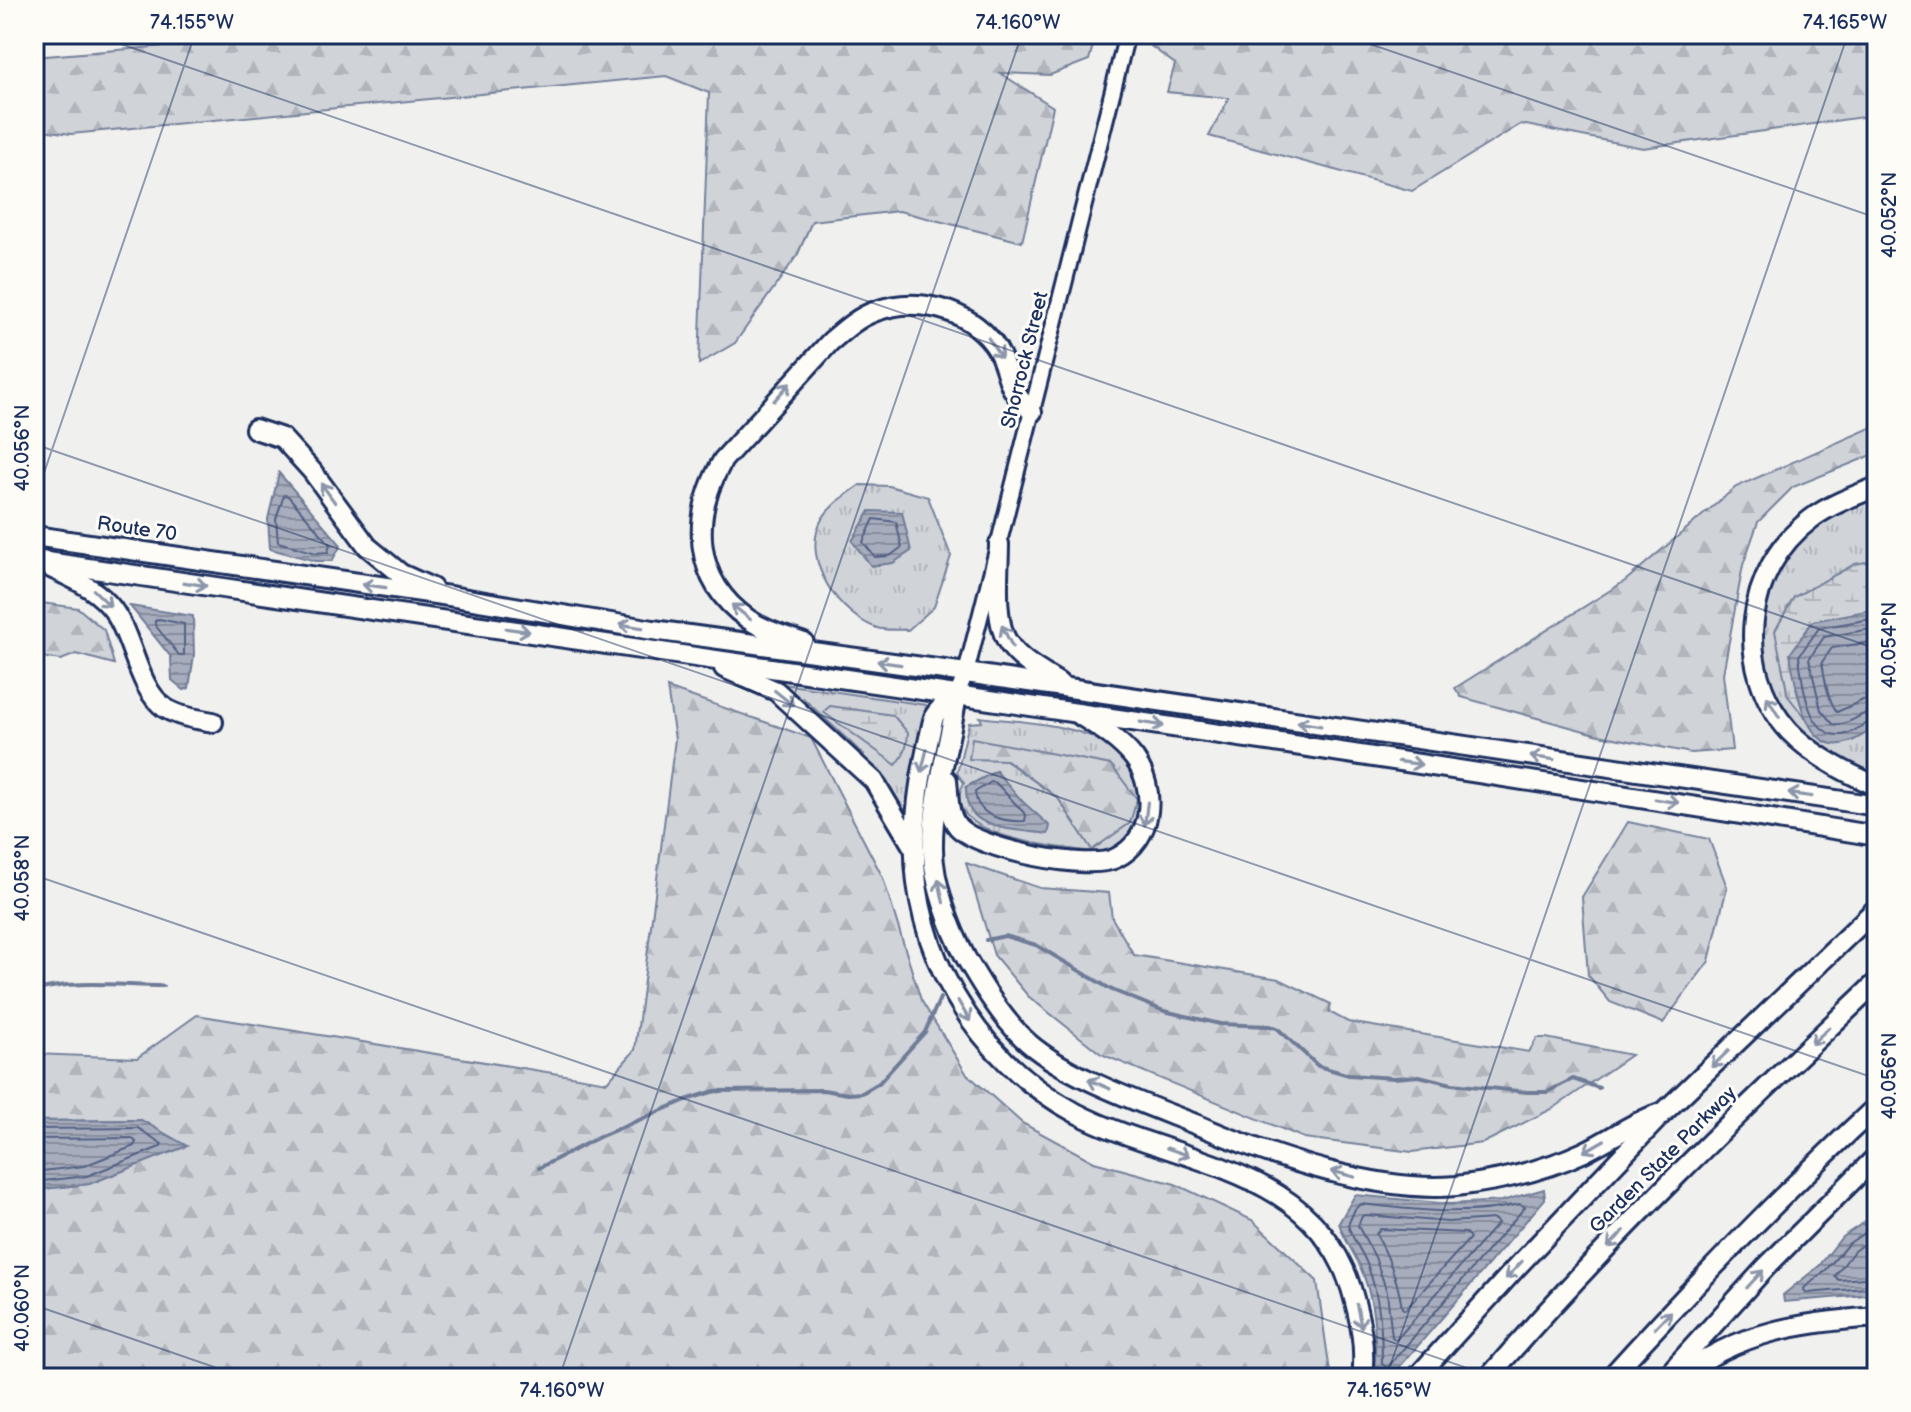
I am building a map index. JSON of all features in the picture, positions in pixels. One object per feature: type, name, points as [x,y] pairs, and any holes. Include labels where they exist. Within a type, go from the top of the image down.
[{"type":"highway","points":[[837,655],[762,628],[735,609],[716,587],[709,575],[703,547],[702,520],[707,494],[723,460],[830,342],[863,316],[893,306],[945,309],[972,323],[994,344],[1005,364],[1013,390],[1032,412]]},
{"type":"highway","points":[[255,429],[282,438],[312,471],[368,547],[401,574],[449,596],[653,630],[1877,806]]},
{"type":"highway","points":[[1877,487],[1824,510],[1786,542],[1765,577],[1755,604],[1752,631],[1754,657],[1762,685],[1781,721],[1816,754],[1877,786]]},
{"type":"highway","name":"Route 70","points":[[34,536],[449,596]]},
{"type":"highway","points":[[999,544],[1002,628],[1009,644],[1022,658],[1064,687]]},
{"type":"highway","points":[[34,560],[1606,791],[1877,836]]},
{"type":"highway","points":[[34,560],[81,582],[110,606],[156,700],[164,707],[192,718],[213,722]]},
{"type":"highway","points":[[660,650],[730,669],[776,691],[874,781],[915,850]]},
{"type":"highway","points":[[957,694],[937,800],[932,851],[943,902],[957,941],[988,996],[1022,1037],[1084,1078],[1245,1145],[1349,1176],[1408,1186],[1454,1186],[1543,1169],[1585,1152],[1638,1120],[1664,1112]]},
{"type":"highway","points":[[957,694],[935,716],[918,787],[915,850],[918,894],[929,939],[945,979],[970,1022],[1004,1060],[1046,1096],[1107,1127],[1239,1173],[1298,1208],[1319,1229],[1347,1275],[1363,1339],[1362,1378]]},
{"type":"highway","points":[[945,752],[950,812],[959,828],[977,839],[1042,857],[1083,864],[1114,859],[1142,835],[1149,812],[1143,772],[1132,755],[1107,733],[1075,713]]},
{"type":"highway","points":[[1416,1378],[1664,1112],[1877,908]]},
{"type":"highway","name":"Garden State Parkway","points":[[1488,1378],[1608,1246],[1728,1123],[1877,982]]},
{"type":"highway","points":[[1610,1378],[1824,1155],[1877,1106]]},
{"type":"highway","points":[[1665,1378],[1767,1266],[1877,1156]]},
{"type":"highway","points":[[1679,1378],[1723,1348],[1748,1337],[1822,1320],[1877,1317]]},
{"type":"main road","name":"Shorrock Street","points":[[957,694],[966,673],[1127,34]]},
{"type":"green space","points":[[309,34],[1096,34],[1089,60],[1050,75],[1000,73],[1053,107],[1022,242],[899,211],[812,221],[798,254],[735,343],[699,364],[709,93],[666,76],[71,134],[34,129],[34,57]]},
{"type":"green space","points":[[1150,34],[1877,34],[1877,115],[1643,148],[1521,124],[1412,191],[1209,136],[1229,98],[1167,92],[1175,64],[1148,44]]},
{"type":"green space","points":[[1877,425],[1877,453],[1793,487],[1758,522],[1743,565],[1723,674],[1732,750],[1691,753],[1599,735],[1461,697],[1455,688],[1625,581],[1736,487]]},
{"type":"green space","points":[[860,485],[889,486],[928,497],[951,556],[934,607],[908,630],[881,629],[863,621],[838,600],[820,570],[816,538],[820,523],[832,506]]},
{"type":"green space","points":[[1877,493],[1877,777],[1816,745],[1798,730],[1776,701],[1759,647],[1760,617],[1783,557],[1825,516]]},
{"type":"green space","points":[[1877,560],[1877,609],[1870,612],[1796,689],[1805,718],[1788,696],[1775,631],[1794,597],[1855,564]]},
{"type":"green space","points":[[34,602],[78,608],[104,630],[114,664],[76,654],[61,660],[34,656]]},
{"type":"green space","points":[[783,684],[926,705],[929,708],[926,708],[928,712],[911,779],[907,824],[882,779],[864,755],[803,698],[799,701]]},
{"type":"green space","points":[[667,688],[811,738],[883,878],[921,1000],[966,1073],[1022,1123],[1094,1162],[1175,1184],[1252,1220],[1317,1281],[1330,1372],[1328,1378],[34,1378],[34,1190],[89,1184],[186,1146],[141,1120],[34,1121],[34,1054],[137,1058],[197,1015],[607,1082],[635,1050],[675,739]]},
{"type":"green space","points":[[830,706],[893,715],[908,733],[902,758],[896,765],[823,712]]},
{"type":"green space","points":[[980,717],[1076,731],[1098,739],[1116,752],[1131,769],[1142,803],[1139,821],[1130,836],[1109,854],[1012,838],[987,829],[969,817],[960,802],[964,783],[957,773],[969,723],[982,722]],"holes":[[[1005,760],[1130,823],[1092,849],[1058,798]],[[996,771],[1023,803],[966,787]]]},
{"type":"green space","points":[[972,738],[1111,765],[1137,799],[1130,823],[1092,850],[1058,798],[1006,760],[969,759]]},
{"type":"green space","points":[[1628,822],[1709,839],[1727,887],[1709,961],[1663,1023],[1610,1002],[1588,975],[1582,897]]},
{"type":"green space","points":[[966,863],[1040,888],[1109,893],[1112,918],[1134,955],[1279,979],[1331,1004],[1329,1012],[1348,1022],[1529,1052],[1537,1038],[1546,1038],[1631,1055],[1554,1108],[1483,1143],[1412,1152],[1304,1138],[1101,1054],[1028,996],[994,955]]},
{"type":"water","points":[[279,473],[341,545],[332,561],[316,561],[270,549],[268,519]]},
{"type":"water","points":[[870,511],[902,512],[911,551],[893,563],[871,566],[852,541]]},
{"type":"water","points":[[130,606],[193,616],[194,655],[189,688],[184,690],[172,680],[171,657]]},
{"type":"water","points":[[1877,609],[1877,727],[1853,741],[1834,744],[1822,739],[1812,729],[1804,714],[1790,654],[1813,621]]},
{"type":"water","points":[[996,771],[1023,802],[1050,826],[1048,834],[1004,828],[975,815],[968,805],[966,787]]},
{"type":"water","points":[[141,1120],[187,1146],[89,1184],[34,1190],[34,1121]]},
{"type":"water","points":[[1544,1189],[1545,1199],[1390,1378],[1373,1378],[1375,1334],[1372,1304],[1364,1275],[1339,1223],[1355,1195],[1450,1204],[1502,1201]]},
{"type":"water","points":[[1866,1221],[1877,1232],[1877,1294],[1784,1302],[1783,1295],[1819,1266],[1842,1237]]},
{"type":"waterway","points":[[986,940],[1005,936],[1036,945],[1112,990],[1164,1011],[1220,1024],[1277,1028],[1318,1066],[1349,1075],[1419,1076],[1452,1084],[1527,1092],[1547,1092],[1573,1079],[1599,1088]]},
{"type":"waterway","points":[[34,991],[81,984],[163,986]]},
{"type":"waterway","points":[[539,1168],[599,1137],[715,1091],[823,1090],[862,1093],[879,1083],[925,1032],[940,998]]}]
